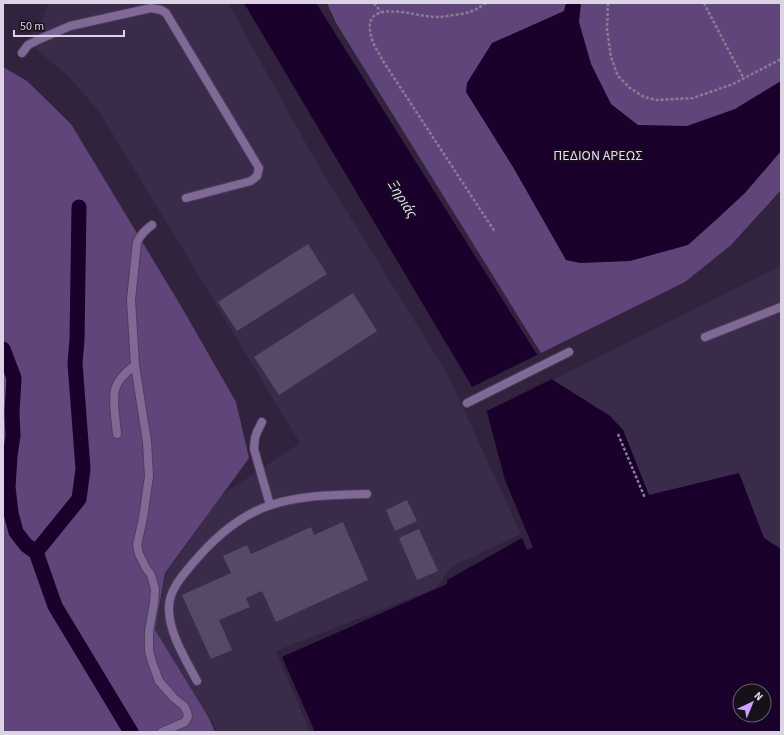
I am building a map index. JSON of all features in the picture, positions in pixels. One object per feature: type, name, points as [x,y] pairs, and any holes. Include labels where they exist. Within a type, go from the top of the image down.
[{"type":"street","points":[[22,53],[28,45],[40,38],[70,26],[151,8],[161,10],[166,13],[259,168],[257,176],[251,181],[186,198]]},
{"type":"street","points":[[152,225],[140,235],[137,242],[131,300],[135,365],[147,442],[149,476],[137,546],[139,554],[151,575],[156,589],[149,631],[149,651],[154,671],[159,681],[174,698],[184,706],[188,717],[185,722],[162,732]]},
{"type":"street","points":[[705,337],[781,307]]},
{"type":"street","points":[[467,403],[569,352]]},
{"type":"street","points":[[117,434],[114,403],[115,388],[126,372],[135,365]]},
{"type":"street","points":[[262,422],[255,438],[254,449],[270,505]]},
{"type":"street","points":[[197,681],[183,654],[171,624],[169,607],[172,592],[185,572],[198,557],[218,537],[236,523],[270,505],[313,497],[367,494]]},
{"type":"path","points":[[374,3],[381,12]]},
{"type":"path","points":[[486,3],[470,12],[439,17],[381,12],[372,18],[369,26],[372,40],[384,61],[495,232]]},
{"type":"path","points":[[608,3],[608,28],[611,57],[618,76],[630,88],[644,97],[657,100],[693,98],[733,84],[781,60]]},
{"type":"path","points":[[704,3],[720,36],[744,79]]},
{"type":"path","points":[[618,434],[644,498]]},
{"type":"shaded area","points":[[49,3],[228,3],[315,160],[448,375],[521,534],[451,567],[436,588],[276,651],[310,732],[217,732],[211,719],[154,635],[166,574],[222,495],[300,443],[99,111],[69,77],[26,40],[40,24]]},
{"type":"shaded area","points":[[781,265],[781,550],[764,538],[739,474],[649,495],[623,430],[553,380]]},
{"type":"green space","name":"ΠΕΔΙΟΝ ΑΡΕΩΣ","points":[[327,3],[781,3],[781,190],[731,245],[685,282],[541,353],[336,23]]},
{"type":"green space","points":[[3,67],[27,81],[71,124],[178,301],[236,402],[249,458],[165,573],[155,630],[209,718],[215,732],[3,732]]},
{"type":"water","name":"Ξηριάς","points":[[244,3],[316,3],[553,380],[610,416],[623,430],[649,495],[739,473],[764,538],[781,549],[781,732],[315,732],[282,657],[447,584],[447,580],[522,538],[527,550],[533,547],[505,480],[487,412]]},
{"type":"water","points":[[566,3],[581,3],[579,22],[591,64],[611,104],[638,125],[687,126],[735,109],[781,81],[781,151],[745,193],[688,245],[630,261],[580,263],[566,260],[513,167],[466,92],[467,83],[492,43],[564,11]]},
{"type":"pier","points":[[539,354],[554,378],[485,412],[470,388]]},
{"type":"building","points":[[308,244],[327,274],[237,331],[218,302]]},
{"type":"building","points":[[353,293],[377,331],[279,395],[254,357]]},
{"type":"building","points":[[407,500],[417,521],[395,531],[386,510]]},
{"type":"building","points":[[343,522],[368,580],[276,622],[262,591],[246,598],[250,607],[219,620],[232,650],[211,659],[182,595],[231,573],[223,556],[247,545],[251,554],[311,527],[314,535]]},
{"type":"building","points":[[419,529],[438,571],[417,580],[399,538]]},
{"type":"waterway","points":[[79,207],[77,340],[75,363],[83,469],[79,499],[36,552],[55,606],[131,732]]},
{"type":"waterway","points":[[3,349],[14,378],[12,413],[13,436],[8,487],[11,513],[16,532],[26,545],[36,552]]}]
